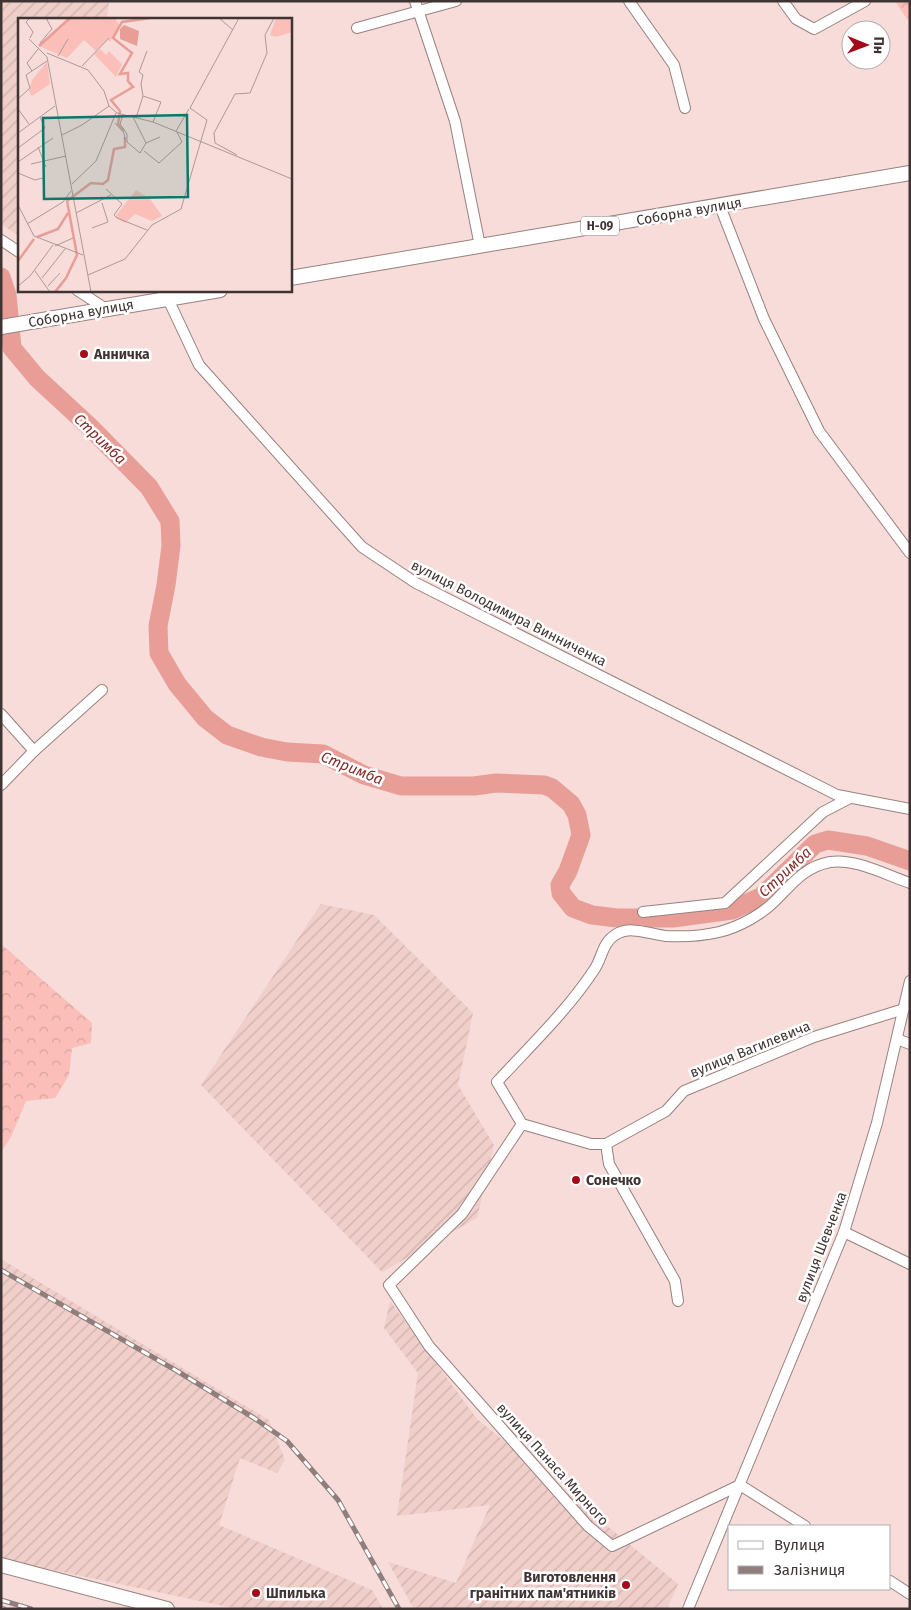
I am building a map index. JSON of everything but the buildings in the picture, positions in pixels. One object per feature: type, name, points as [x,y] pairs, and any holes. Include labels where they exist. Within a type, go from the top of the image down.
[{"type":"main road","name":"Соборна вулиця","points":[[291,278],[910,173]]},
{"type":"main road","name":"Соборна вулиця","points":[[1,327],[214,291]]},
{"type":"main road","points":[[1,1565],[167,1609]]},
{"type":"street","points":[[357,28],[416,6],[456,1]]},
{"type":"street","points":[[629,1],[674,65],[684,108]]},
{"type":"street","points":[[783,1],[796,19],[814,29],[865,1]]},
{"type":"street","points":[[416,6],[455,121],[480,246]]},
{"type":"street","points":[[720,206],[764,319],[819,431],[910,553]]},
{"type":"street","points":[[1,240],[18,251]]},
{"type":"street","points":[[79,291],[106,309]]},
{"type":"street","name":"вулиця Володимира Винниченка","points":[[168,299],[199,365],[362,547],[416,583],[837,795],[910,809]]},
{"type":"street","points":[[1,786],[34,751],[102,690]]},
{"type":"street","points":[[1,714],[34,751]]},
{"type":"street","points":[[643,912],[725,903],[823,812],[850,798]]},
{"type":"street","points":[[678,1301],[675,1281],[609,1164],[606,1144],[591,1144],[522,1124],[497,1082],[582,988],[599,963],[602,950],[612,936],[623,930],[684,936],[720,932],[755,916],[774,902],[804,872],[829,862],[841,861],[910,883]]},
{"type":"street","name":"вулиця Шевченка","points":[[688,1609],[844,1232],[877,1123],[910,981]]},
{"type":"street","name":"вулиця Вагилевича","points":[[606,1144],[666,1111],[684,1091],[814,1037],[904,1009]]},
{"type":"street","points":[[897,1040],[910,1044]]},
{"type":"street","name":"вулиця Панаса Мирного","points":[[522,1124],[462,1214],[389,1285],[429,1346],[588,1526],[612,1546],[740,1485]]},
{"type":"street","points":[[844,1232],[910,1264]]},
{"type":"street","points":[[740,1485],[803,1525]]},
{"type":"street","points":[[891,1582],[910,1594]]},
{"type":"shaded area","points":[[1,1],[109,1],[107,18],[18,18],[18,235],[1,224]]},
{"type":"shaded area","points":[[321,904],[374,915],[473,1013],[458,1085],[494,1145],[477,1218],[382,1272],[201,1085]]},
{"type":"shaded area","points":[[1,1259],[269,1420],[285,1460],[277,1473],[240,1458],[219,1525],[372,1590],[383,1609],[238,1609],[1,1559]]},
{"type":"shaded area","points":[[390,1301],[477,1419],[678,1584],[667,1609],[414,1609],[388,1562],[456,1583],[490,1505],[397,1516],[418,1373],[384,1328]]},
{"type":"green space","points":[[895,1],[910,1],[909,22]]},
{"type":"green space","points":[[1,944],[92,1023],[91,1043],[72,1048],[69,1075],[55,1098],[26,1101],[11,1137],[1,1152]]},
{"type":"waterway","name":"Стримба","points":[[1,277],[7,295],[12,348],[37,378],[90,427],[149,487],[170,521],[171,546],[158,626],[159,653],[177,684],[205,718],[227,735],[261,747],[287,752],[323,754],[364,775],[401,786],[474,786],[496,783],[544,785],[552,788],[571,804],[577,815],[581,835],[568,871],[560,885],[561,893],[573,908],[592,915],[617,918],[673,918],[732,910],[761,897],[815,844],[828,840],[867,846],[910,861]]},
{"type":"railway","points":[[1,1270],[177,1371],[254,1418],[287,1441],[338,1500],[399,1609]]},
{"type":"railway","points":[[1,1600],[31,1609]]},
{"type":"place","name":"Анничка","points":[[84,354]]},
{"type":"place","name":"Сонечко","points":[[576,1180]]},
{"type":"place","name":"Виготовлення гранітних пам'ятників","points":[[626,1585]]},
{"type":"place","name":"Шпилька","points":[[256,1593]]}]
